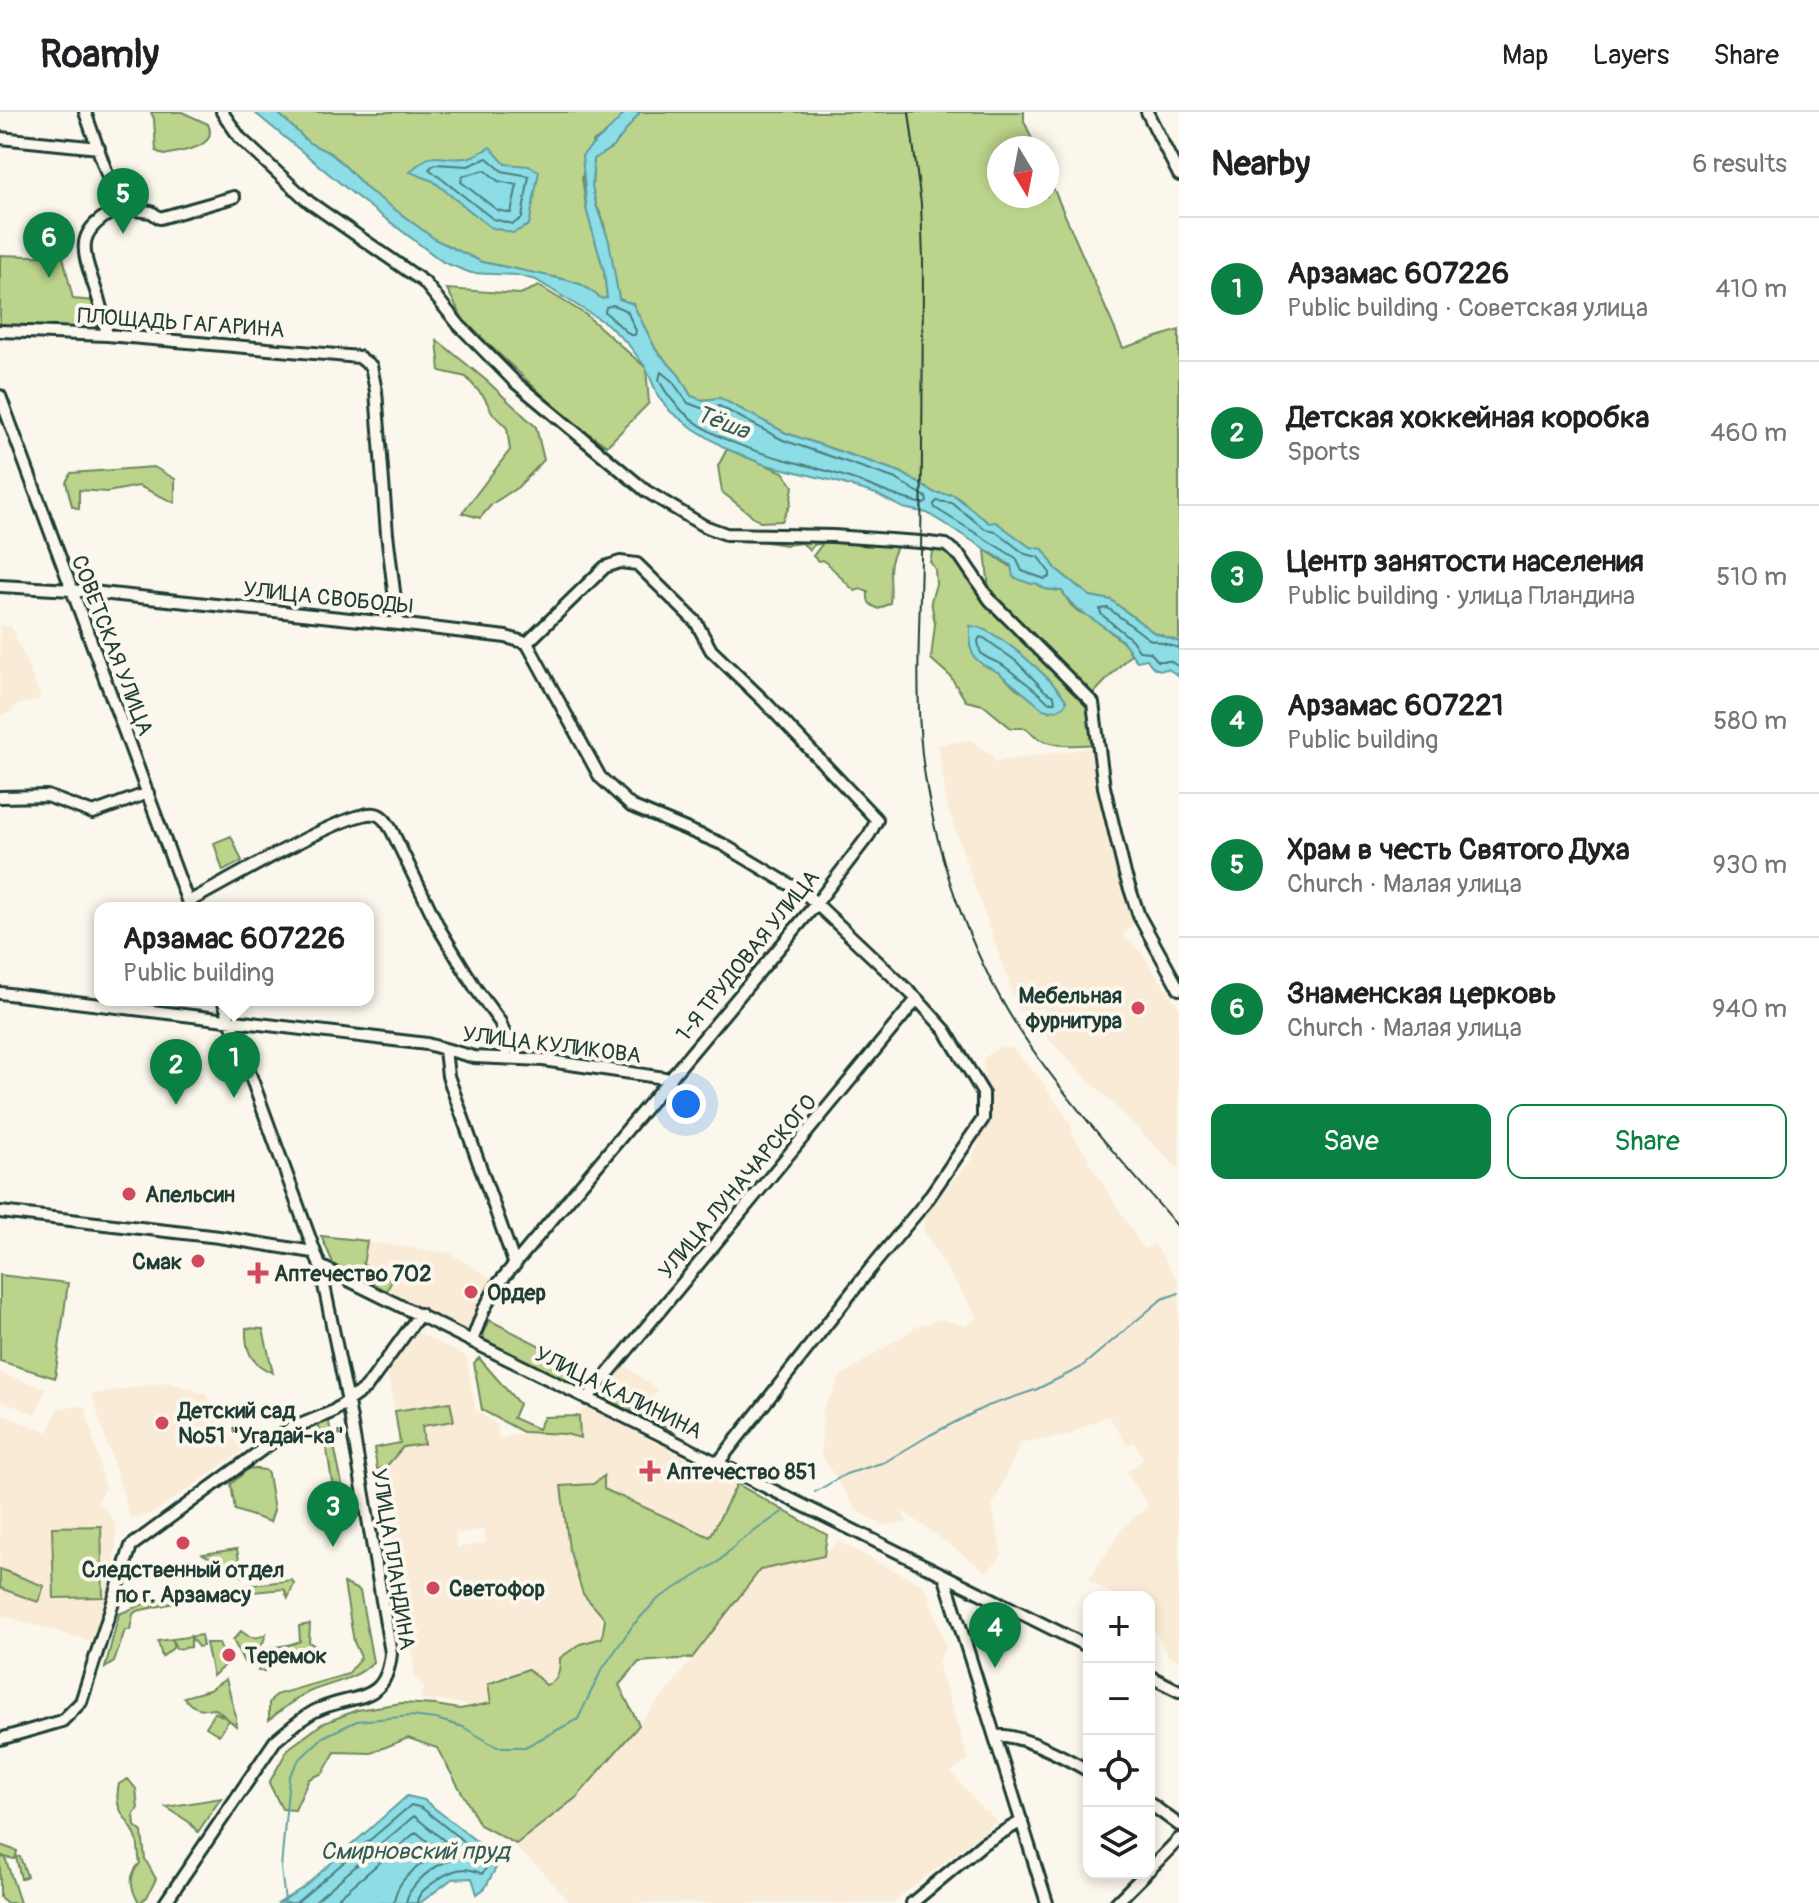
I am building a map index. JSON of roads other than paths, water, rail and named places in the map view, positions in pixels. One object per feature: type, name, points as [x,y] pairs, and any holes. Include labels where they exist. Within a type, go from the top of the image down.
[{"type":"street","points":[[85,112],[119,208]]},
{"type":"street","points":[[222,112],[240,138],[309,202],[424,282],[459,325],[515,382],[646,491],[704,526],[726,534],[833,536],[946,545],[960,556],[990,600],[1093,703],[1104,787],[1125,874],[1139,916],[1179,989]]},
{"type":"street","points":[[1147,112],[1179,175]]},
{"type":"street","points":[[0,138],[99,148]]},
{"type":"street","points":[[107,335],[102,309],[83,253],[85,238],[93,226],[119,208],[151,212],[160,218],[234,197]]},
{"type":"street","name":"ПЛОЩАДЬ ГАГАРИНА","points":[[0,331],[107,335],[359,357],[371,366],[376,391],[387,534],[398,624]]},
{"type":"street","name":"СОВЕТСКАЯ УЛИЦА","points":[[0,396],[188,902]]},
{"type":"street","name":"1-Я ТРУДОВАЯ УЛИЦА","points":[[472,1341],[498,1284],[816,904],[877,820],[711,650],[696,622],[637,564],[620,562],[605,567],[527,643]]},
{"type":"street","name":"УЛИЦА СВОБОДЫ","points":[[0,586],[72,590],[398,624],[506,637],[527,643]]},
{"type":"street","points":[[527,643],[600,777],[631,806],[722,844],[807,895],[917,999],[945,1030],[983,1093],[983,1119],[925,1203],[718,1463]]},
{"type":"street","points":[[0,797],[47,796],[93,813],[148,793]]},
{"type":"street","points":[[194,902],[329,828],[361,815],[376,813],[392,831],[440,930],[500,1022],[508,1043],[506,1058]]},
{"type":"street","name":"УЛИЦА КУЛИКОВА","points":[[0,993],[94,1004]]},
{"type":"street","name":"УЛИЦА ЛУНАЧАРСКОГО","points":[[587,1399],[917,999]]},
{"type":"street","name":"УЛИЦА КУЛИКОВА","points":[[107,1006],[427,1044],[474,1057],[543,1060],[671,1079]]},
{"type":"street","points":[[0,1212],[232,1238],[313,1252],[225,1006]]},
{"type":"street","points":[[445,1050],[448,1076],[515,1265]]},
{"type":"street","name":"УЛИЦА ПЛАНДИНА","points":[[165,1903],[275,1741],[317,1710],[381,1687],[389,1673],[391,1653],[348,1402],[320,1266],[313,1252]]},
{"type":"street","name":"УЛИЦА КАЛИНИНА","points":[[320,1266],[1083,1644]]},
{"type":"street","points":[[0,1739],[62,1721],[81,1702],[131,1546],[290,1429],[348,1402],[376,1377],[420,1314]]},
{"type":"street","points":[[944,1575],[1047,1903]]},
{"type":"street","points":[[1155,1679],[1179,1691]]},
{"type":"street","points":[[995,1736],[1009,1736],[1033,1744],[1083,1768]]},
{"type":"street","points":[[1154,1807],[1179,1825]]},
{"type":"street","points":[[912,1903],[984,1843],[1022,1821]]},
{"type":"street","points":[[1155,1863],[1179,1839]]},
{"type":"street","points":[[1116,1903],[1139,1879]]},
{"type":"water","name":"Тёша","points":[[254,112],[277,112],[309,143],[330,153],[367,189],[436,240],[482,262],[582,285],[602,299],[607,298],[604,271],[587,212],[582,156],[625,112],[640,112],[614,146],[594,159],[592,186],[609,241],[619,299],[633,304],[656,350],[679,375],[691,396],[702,400],[720,398],[786,433],[900,472],[935,493],[954,495],[989,523],[996,522],[1030,547],[1043,549],[1056,569],[1090,596],[1111,600],[1153,632],[1179,642],[1179,676],[1168,669],[1155,668],[1147,659],[1137,661],[1118,637],[1076,608],[1062,591],[1045,589],[1036,583],[1013,577],[1011,565],[927,513],[903,508],[876,494],[834,481],[763,464],[727,449],[694,429],[671,412],[659,398],[646,368],[628,344],[607,324],[536,280],[516,275],[471,273],[443,262],[357,197]]},
{"type":"water","points":[[490,147],[505,164],[529,166],[539,171],[529,225],[513,233],[490,227],[433,181],[410,172],[431,157],[465,158]]},
{"type":"water","points":[[970,626],[994,635],[1023,656],[1051,681],[1067,702],[1057,710],[1043,709],[998,672],[983,665],[974,657],[970,646]]},
{"type":"water","name":"Смирновский пруд","points":[[407,1796],[424,1800],[490,1852],[497,1866],[485,1888],[477,1894],[472,1878],[452,1879],[420,1903],[279,1903],[304,1887]]},
{"type":"waterway","points":[[815,1492],[846,1474],[885,1462],[985,1407],[1035,1390],[1080,1368],[1162,1299],[1179,1293]]},
{"type":"waterway","points":[[285,1901],[281,1868],[289,1777],[299,1760],[323,1737],[357,1721],[411,1716],[463,1727],[497,1747],[525,1747],[578,1719],[601,1671],[633,1625],[658,1599],[718,1562],[739,1542],[785,1510]]},
{"type":"railway","points":[[909,112],[921,204],[923,259],[919,704],[922,754],[935,826],[969,933],[1001,1000],[1038,1057],[1076,1107],[1179,1228]]},
{"type":"place","name":"Храм в честь Святого Духа","points":[[123,234]]},
{"type":"place","name":"Знаменская церковь","points":[[49,278]]},
{"type":"place","name":"Мебельная фурнитура","points":[[1138,1008]]},
{"type":"place","name":"Арзамас 607226","points":[[234,1098]]},
{"type":"place","name":"Детская хоккейная коробка","points":[[176,1105]]},
{"type":"place","name":"Апельсин","points":[[129,1194]]},
{"type":"place","name":"Смак","points":[[198,1261]]},
{"type":"place","name":"Аптечество 702","points":[[258,1273]]},
{"type":"place","name":"Ордер","points":[[471,1292]]},
{"type":"place","name":"Детский сад №51 \"Угадай-ка\"","points":[[162,1423]]},
{"type":"place","name":"Аптечество 851","points":[[650,1471]]},
{"type":"place","name":"Следственный отдел по г. Арзамасу","points":[[183,1543]]},
{"type":"place","name":"Центр занятости населения","points":[[333,1547]]},
{"type":"place","name":"Светофор","points":[[433,1588]]},
{"type":"place","name":"Теремок","points":[[229,1655]]},
{"type":"place","name":"Арзамас 607221","points":[[995,1668]]}]
